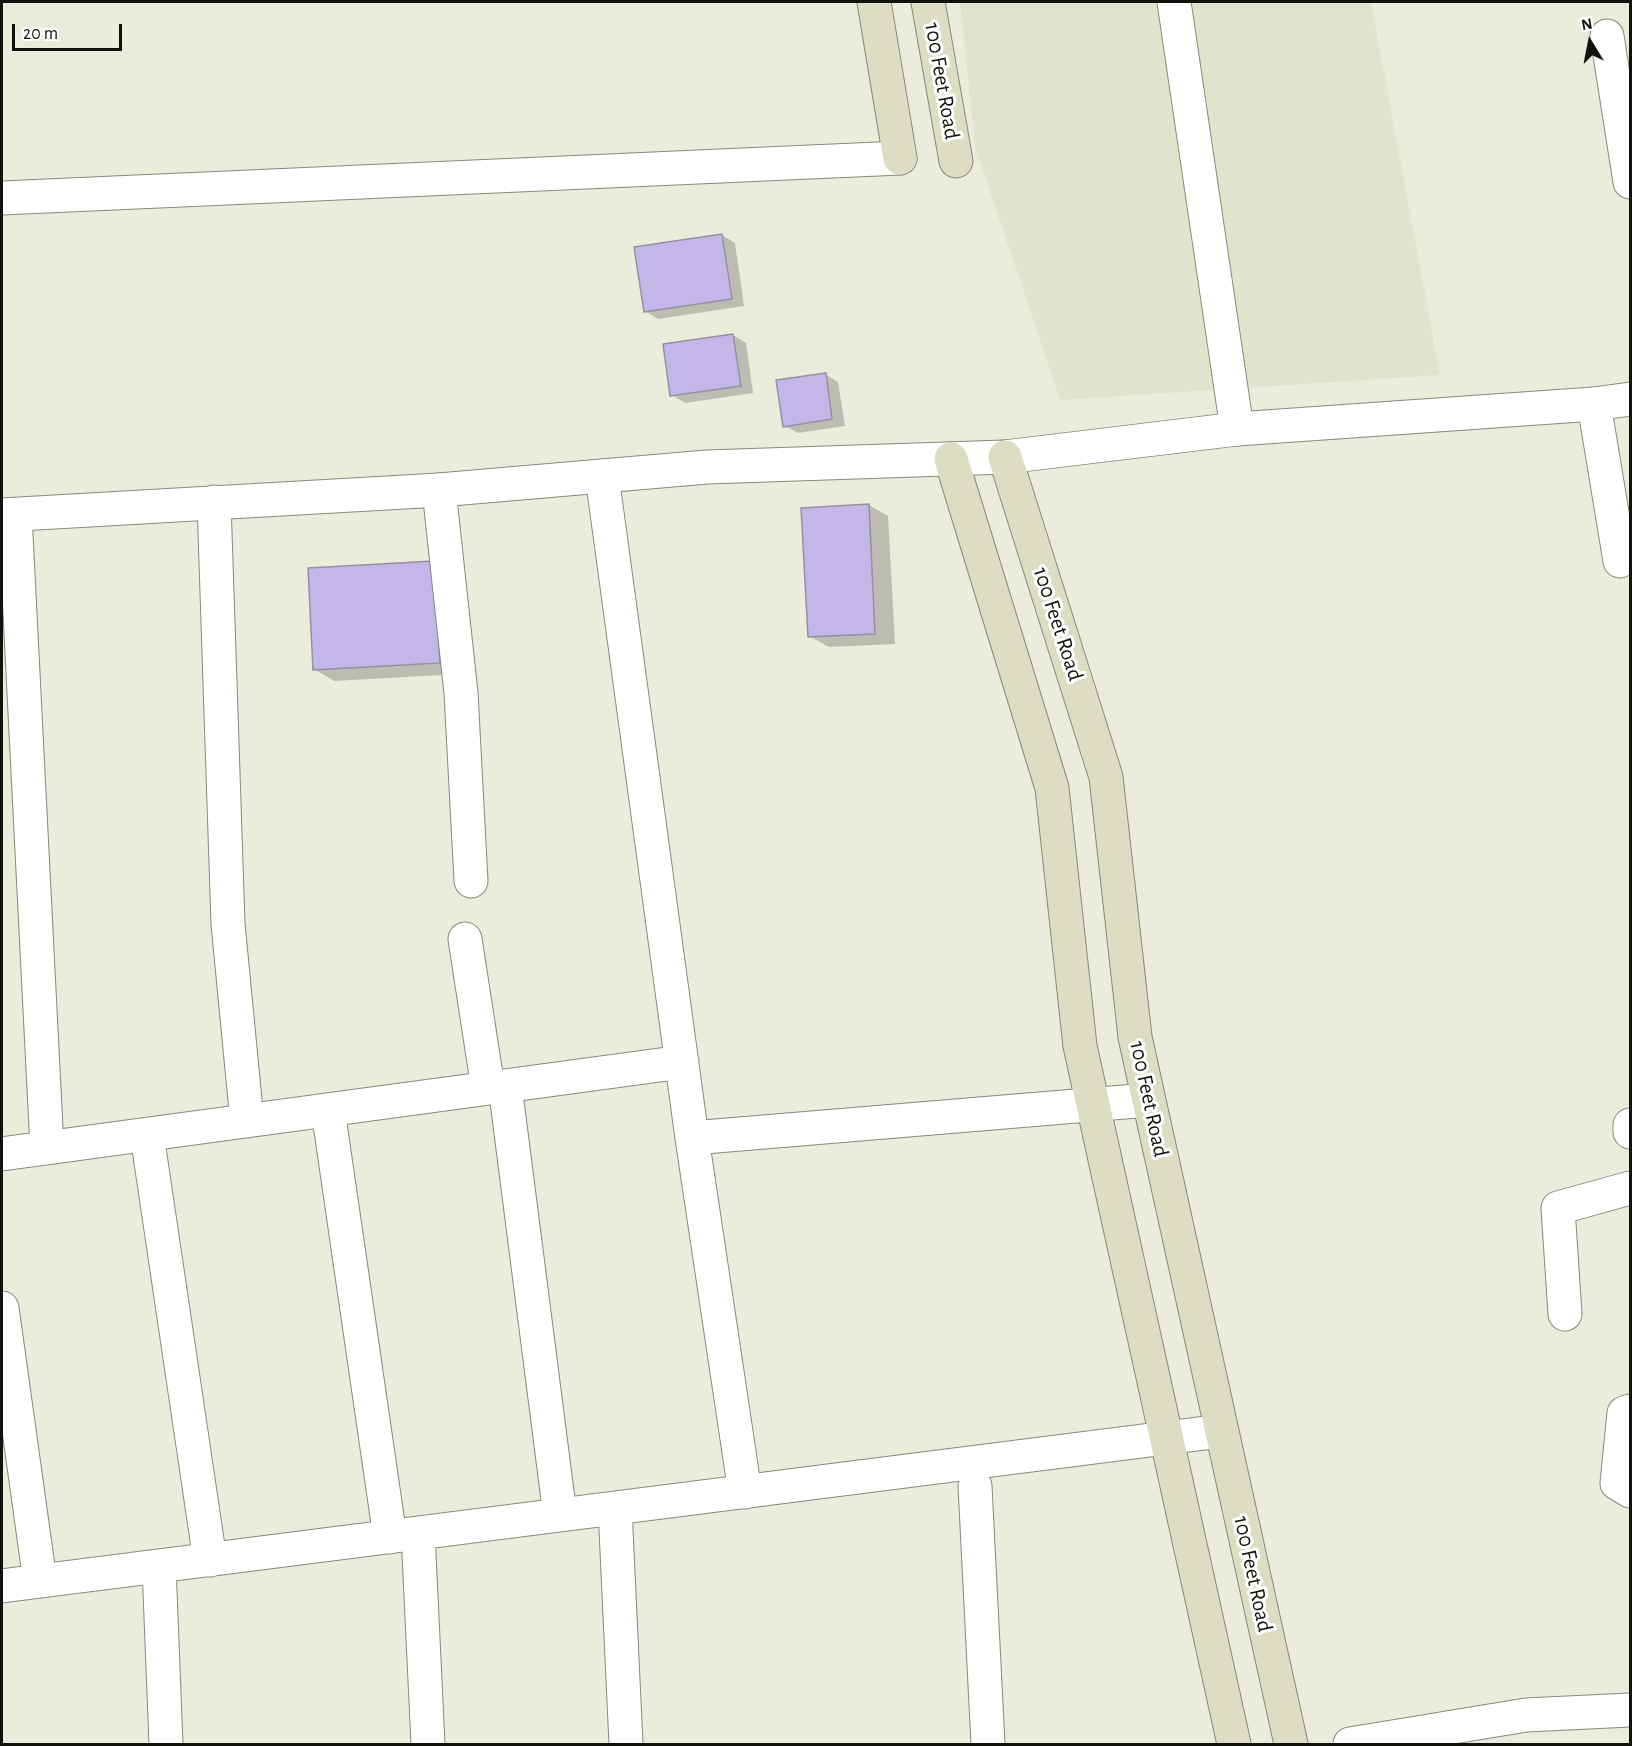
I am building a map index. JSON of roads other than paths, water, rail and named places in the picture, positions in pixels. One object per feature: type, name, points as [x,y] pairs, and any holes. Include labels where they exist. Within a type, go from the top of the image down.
[{"type":"main road","points":[[874,2],[900,158]]},
{"type":"main road","name":"100 Feet Road","points":[[928,2],[956,161]]},
{"type":"main road","name":"100 Feet Road","points":[[1005,457],[1106,777],[1135,1037],[1291,1744]]},
{"type":"main road","points":[[951,459],[1052,788],[1080,1046],[1234,1744]]},
{"type":"street","points":[[1174,2],[1237,429]]},
{"type":"street","points":[[1607,36],[1630,182]]},
{"type":"street","points":[[2,198],[900,158]]},
{"type":"street","points":[[47,1148],[8,515],[439,490],[707,466],[1005,457],[1237,429],[1594,404],[1630,399]]},
{"type":"street","points":[[1594,404],[1620,561]]},
{"type":"street","points":[[602,476],[692,1138],[745,1492]]},
{"type":"street","points":[[439,490],[461,693],[471,881]]},
{"type":"street","points":[[214,502],[228,924],[247,1121]]},
{"type":"street","points":[[465,939],[497,1087],[560,1515]]},
{"type":"street","points":[[2,1154],[682,1062]]},
{"type":"street","points":[[692,1138],[1148,1100]]},
{"type":"street","points":[[328,1110],[404,1535],[428,1744]]},
{"type":"street","points":[[1630,1125],[1630,1132]]},
{"type":"street","points":[[147,1135],[210,1560]]},
{"type":"street","points":[[1565,1314],[1558,1208],[1630,1188]]},
{"type":"street","points":[[2,1308],[40,1581]]},
{"type":"street","points":[[1630,1411],[1624,1413],[1617,1483],[1630,1491]]},
{"type":"street","points":[[2,1586],[1221,1431]]},
{"type":"street","points":[[975,1486],[988,1744]]},
{"type":"street","points":[[615,1508],[626,1744]]},
{"type":"street","points":[[159,1566],[166,1744]]},
{"type":"street","points":[[1350,1744],[1526,1715],[1630,1710]]}]
